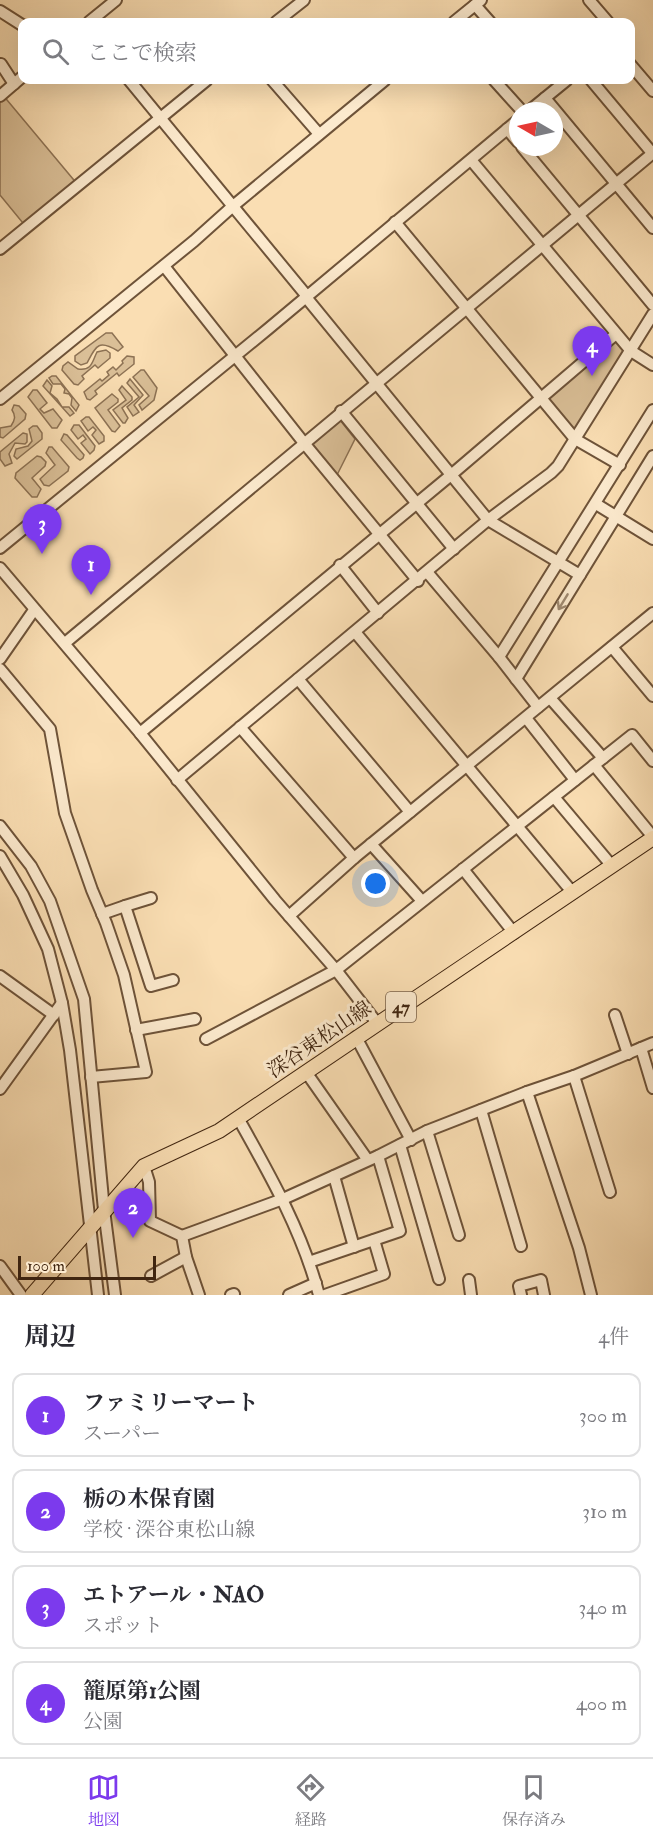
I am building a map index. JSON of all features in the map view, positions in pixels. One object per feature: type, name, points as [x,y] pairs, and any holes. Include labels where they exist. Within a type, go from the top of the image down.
[{"type":"main road","name":"深谷東松山線","points":[[32,1295],[144,1166],[219,1131],[653,838]]},
{"type":"street","points":[[94,18],[117,0]]},
{"type":"street","points":[[281,18],[304,0]]},
{"type":"street","points":[[589,0],[605,18]]},
{"type":"street","points":[[459,18],[478,2],[488,18]]},
{"type":"street","points":[[0,11],[18,22]]},
{"type":"street","points":[[0,96],[18,81],[1,64]]},
{"type":"street","points":[[635,70],[653,91]]},
{"type":"street","points":[[132,84],[488,520],[580,575]]},
{"type":"street","points":[[0,249],[202,84]]},
{"type":"street","points":[[275,84],[319,134]]},
{"type":"street","points":[[0,399],[164,266],[380,84]]},
{"type":"street","points":[[498,84],[514,102]]},
{"type":"street","points":[[540,102],[562,84]]},
{"type":"street","points":[[65,644],[341,411],[653,154],[594,84]]},
{"type":"street","points":[[545,98],[653,228]]},
{"type":"street","points":[[0,548],[507,129],[509,131]]},
{"type":"street","points":[[529,156],[653,305]]},
{"type":"street","points":[[471,160],[631,351],[653,365]]},
{"type":"street","points":[[395,222],[575,439],[620,465]]},
{"type":"street","points":[[164,266],[304,443],[418,580]]},
{"type":"street","points":[[177,780],[488,520],[551,473],[558,466],[653,314]]},
{"type":"street","points":[[140,732],[451,475],[616,334]]},
{"type":"street","points":[[341,411],[454,549]]},
{"type":"street","points":[[499,657],[653,411]]},
{"type":"street","points":[[516,679],[653,456]]},
{"type":"street","points":[[596,504],[653,539]]},
{"type":"street","points":[[340,565],[378,613]]},
{"type":"street","points":[[0,568],[140,732],[378,1023]]},
{"type":"street","points":[[427,572],[538,707]]},
{"type":"street","points":[[0,659],[34,610]]},
{"type":"street","points":[[289,916],[354,858],[652,615]]},
{"type":"street","points":[[355,632],[573,893]]},
{"type":"street","points":[[612,647],[653,696]]},
{"type":"street","points":[[0,669],[50,729],[65,813],[123,975],[146,1072],[91,1077]]},
{"type":"street","points":[[298,679],[410,812]]},
{"type":"street","points":[[550,698],[599,761],[653,838]]},
{"type":"street","points":[[526,718],[575,780]]},
{"type":"street","points":[[240,727],[354,858]]},
{"type":"street","points":[[206,1039],[336,970],[632,735],[653,761]]},
{"type":"street","points":[[554,797],[612,866]]},
{"type":"street","points":[[0,826],[31,866],[53,911],[84,999],[104,1210],[115,1295]]},
{"type":"street","points":[[371,844],[422,901]]},
{"type":"street","points":[[0,856],[23,895],[48,949],[62,1003],[70,1050],[99,1295]]},
{"type":"street","points":[[463,869],[514,933]]},
{"type":"street","points":[[102,914],[151,898]]},
{"type":"street","points":[[125,906],[151,986],[173,980]]},
{"type":"street","points":[[0,991],[3,979],[54,1015]]},
{"type":"street","points":[[0,1089],[62,1003]]},
{"type":"street","points":[[615,1015],[628,1054]]},
{"type":"street","points":[[136,1030],[195,1019]]},
{"type":"street","points":[[357,1037],[406,1143],[439,1279]]},
{"type":"street","points":[[144,1166],[149,1182],[150,1221],[182,1236],[283,1199],[406,1143],[427,1131],[574,1076],[653,1043]]},
{"type":"street","points":[[640,1048],[653,1088]]},
{"type":"street","points":[[306,1072],[373,1158],[400,1231],[309,1262]]},
{"type":"street","points":[[574,1076],[610,1192]]},
{"type":"street","points":[[527,1092],[579,1248],[591,1295]]},
{"type":"street","points":[[481,1110],[521,1246]]},
{"type":"street","points":[[238,1118],[283,1199],[309,1262],[319,1295]]},
{"type":"street","points":[[427,1131],[459,1235]]},
{"type":"street","points":[[334,1176],[354,1247]]},
{"type":"street","points":[[182,1236],[198,1295]]},
{"type":"street","points":[[325,1295],[384,1274],[374,1240]]},
{"type":"street","points":[[151,1276],[186,1257]]},
{"type":"street","points":[[0,1266],[21,1295]]},
{"type":"street","points":[[469,1280],[471,1295]]},
{"type":"street","points":[[521,1295],[519,1286],[541,1280],[544,1295]]},
{"type":"street","points":[[289,1295],[316,1283]]},
{"type":"shaded area","points":[[2,94],[78,185],[27,228],[0,195],[0,96]]},
{"type":"shaded area","points":[[106,333],[112,333],[123,347],[118,351],[106,345],[98,346],[87,363],[81,365],[75,361],[75,356]]},
{"type":"shaded area","points":[[616,340],[625,352],[574,430],[547,399]]},
{"type":"shaded area","points":[[106,350],[110,353],[110,358],[98,368],[95,365],[82,376],[84,379],[78,385],[74,384],[62,370],[68,362],[78,369],[86,369],[91,365],[97,352]]},
{"type":"shaded area","points":[[127,356],[134,357],[134,364],[119,376],[117,373],[95,391],[97,394],[90,400],[87,399],[84,392],[109,375],[107,372],[113,367],[116,370]]},
{"type":"shaded area","points":[[144,370],[157,388],[154,400],[142,410],[139,405],[149,396],[133,377]]},
{"type":"shaded area","points":[[56,376],[79,405],[76,411],[71,405],[72,398],[69,394],[64,393],[65,389],[61,384],[53,384],[49,378]]},
{"type":"shaded area","points":[[130,379],[143,395],[134,405],[139,412],[133,416],[127,407],[139,397],[127,383]]},
{"type":"shaded area","points":[[47,380],[52,386],[50,393],[62,407],[69,407],[74,413],[70,416],[43,386]]},
{"type":"shaded area","points":[[122,386],[132,397],[132,400],[122,408],[128,418],[125,423],[113,410],[126,400],[119,390]]},
{"type":"shaded area","points":[[33,390],[37,390],[47,403],[40,409],[44,413],[53,409],[62,420],[57,428],[52,428],[28,397]]},
{"type":"shaded area","points":[[112,394],[118,399],[118,402],[108,410],[120,426],[115,432],[95,408]]},
{"type":"shaded area","points":[[14,405],[19,406],[26,414],[25,419],[3,438],[0,437],[0,428],[11,426],[13,422]]},
{"type":"shaded area","points":[[89,417],[104,436],[104,441],[99,444],[92,435],[96,430],[93,427],[88,431],[81,421]]},
{"type":"shaded area","points":[[340,420],[355,439],[336,477],[310,447]]},
{"type":"shaded area","points":[[74,425],[79,425],[95,446],[90,454],[81,443],[86,439],[83,435],[78,439],[71,430]]},
{"type":"shaded area","points":[[37,426],[42,433],[42,439],[17,459],[14,456],[16,449],[28,446],[32,441],[29,429]]},
{"type":"shaded area","points":[[23,433],[27,434],[27,442],[25,444],[15,443],[9,454],[12,463],[5,466],[0,459],[0,452]]},
{"type":"shaded area","points":[[64,434],[84,455],[83,458],[80,460],[77,458],[61,440]]},
{"type":"shaded area","points":[[49,447],[52,447],[69,467],[68,471],[49,486],[44,485],[40,479],[55,465],[46,453]]},
{"type":"shaded area","points":[[37,456],[46,462],[45,466],[32,478],[41,489],[37,497],[32,497],[15,478],[16,473]]},
{"type":"place","name":"籠原第1公園","points":[[592,376]]},
{"type":"place","name":"エトアール・NAO","points":[[42,554]]},
{"type":"place","name":"ファミリーマート","points":[[91,595]]},
{"type":"place","name":"栃の木保育園","points":[[133,1238]]}]
